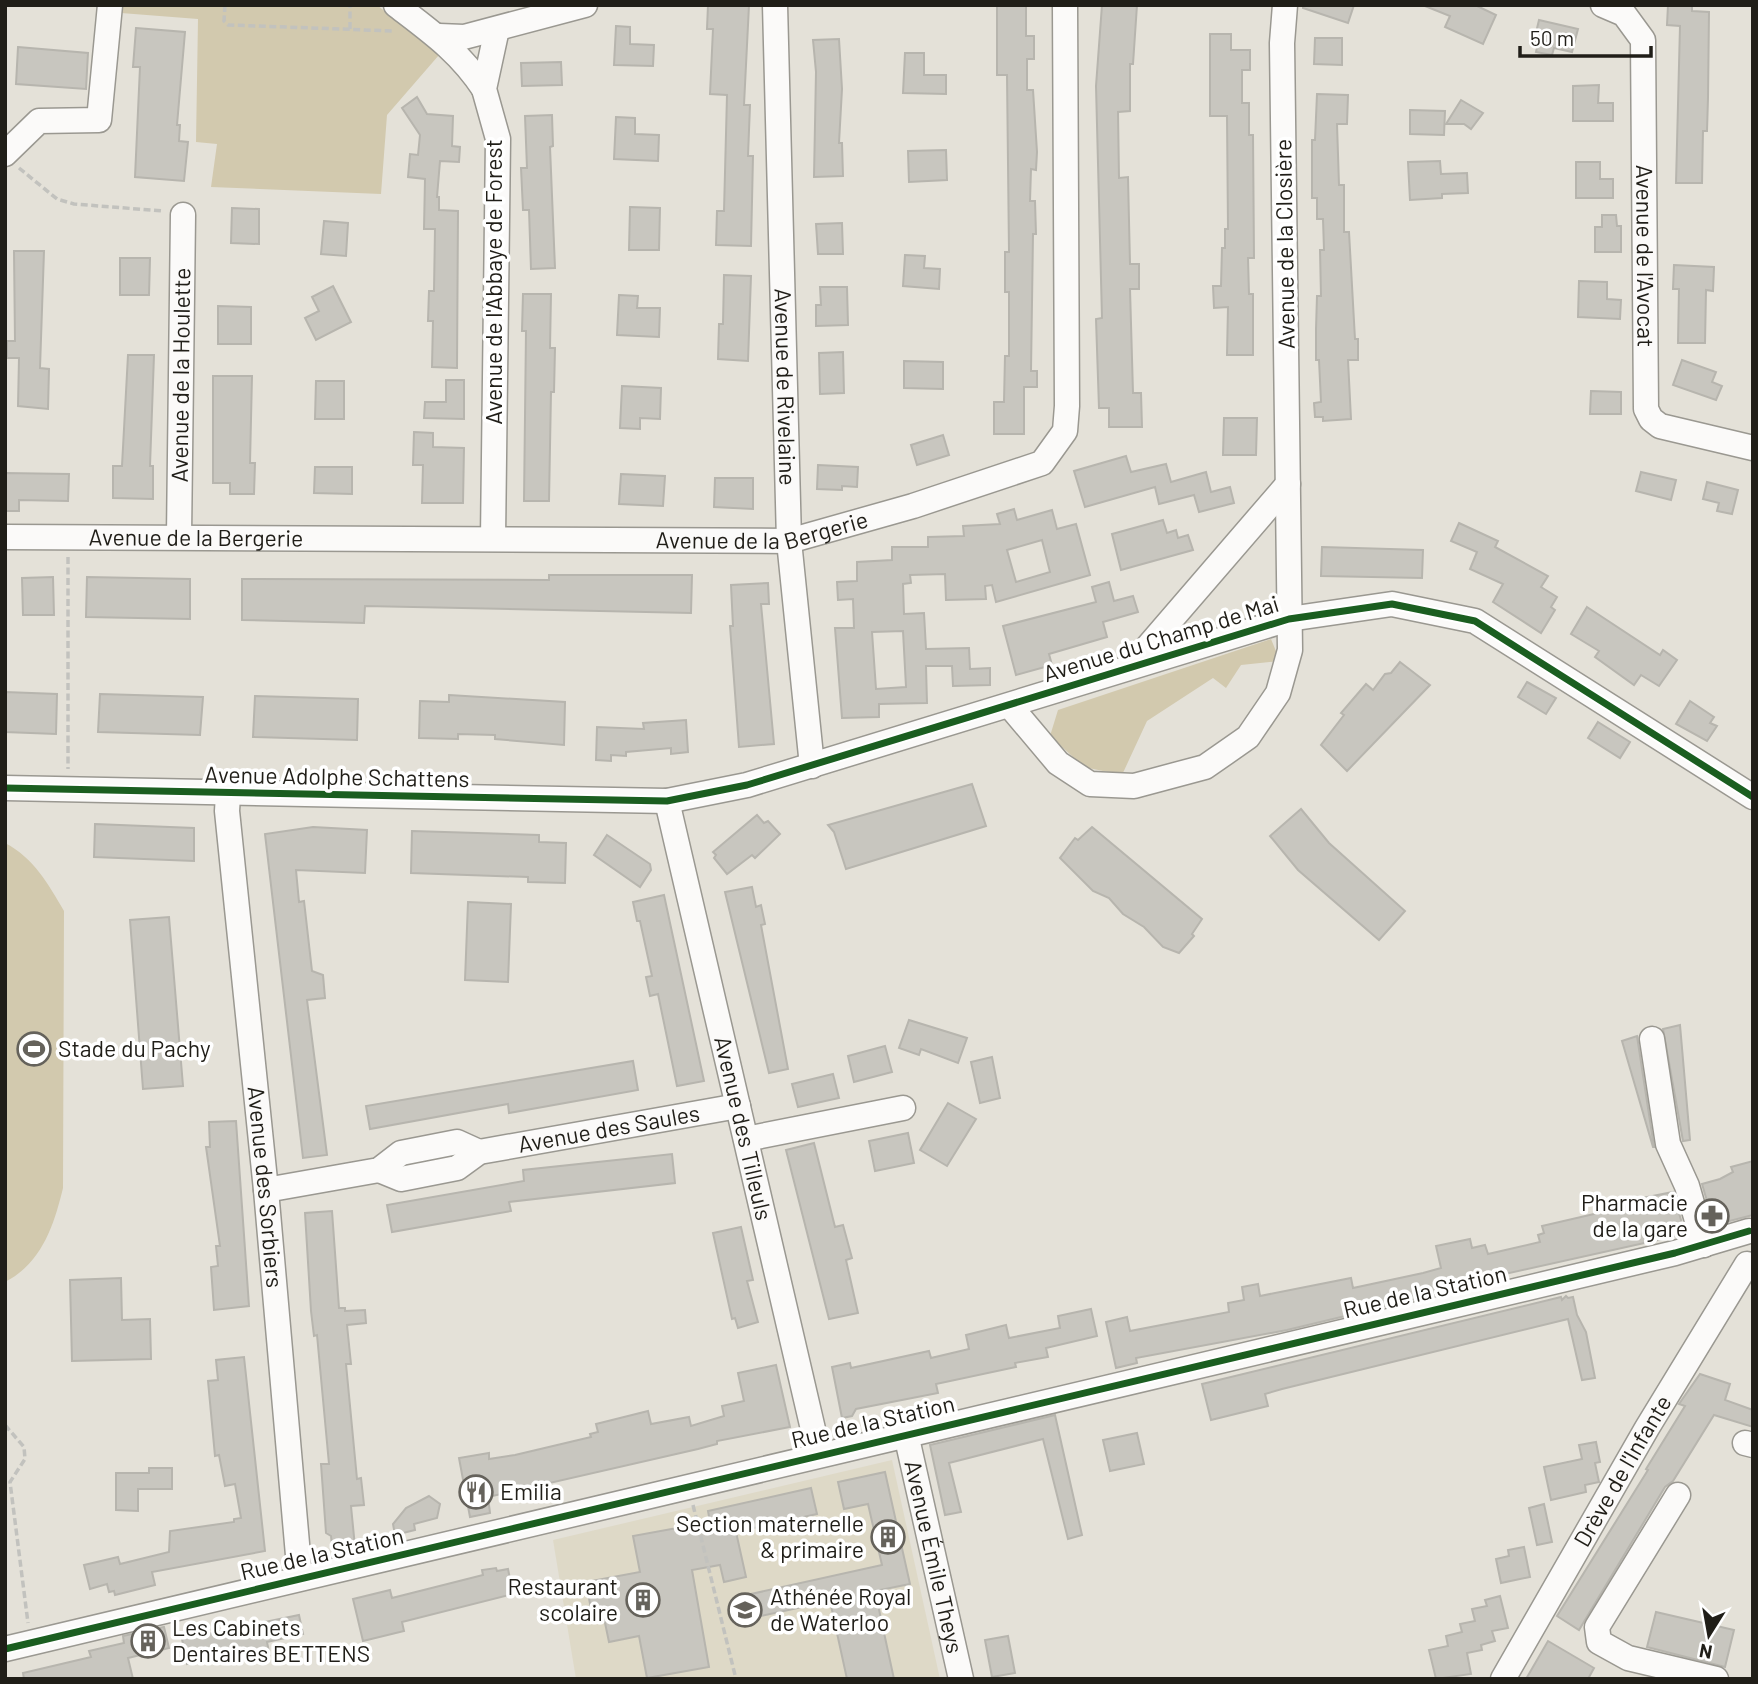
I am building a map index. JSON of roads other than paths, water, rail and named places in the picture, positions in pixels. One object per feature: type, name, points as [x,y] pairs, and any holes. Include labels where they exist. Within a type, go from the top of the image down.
[{"type":"street","points":[[7,154],[39,121],[99,120],[110,5]]},
{"type":"street","points":[[396,5],[463,58],[484,89]]},
{"type":"street","points":[[432,31],[464,37],[585,5]]},
{"type":"street","name":"Avenue de Rivelaine","points":[[775,5],[789,541],[812,766]]},
{"type":"street","name":"Avenue de la Bergerie","points":[[5,537],[789,541],[1020,472],[1042,463],[1065,431],[1065,5]]},
{"type":"street","name":"Avenue de la Closière","points":[[1010,706],[1058,763],[1090,783],[1134,786],[1206,767],[1248,737],[1278,693],[1290,650],[1282,43],[1285,5]]},
{"type":"street","name":"Avenue de l'Avocat","points":[[1604,5],[1625,14],[1643,40],[1646,409],[1651,419],[1660,426],[1753,449]]},
{"type":"street","name":"Avenue de l'Abbaye de Forest","points":[[493,538],[498,139],[484,89],[497,29]]},
{"type":"street","name":"Avenue de la Houlette","points":[[179,536],[183,215]]},
{"type":"street","points":[[1132,665],[1287,484]]},
{"type":"street","name":"Avenue du Champ de Mai","points":[[667,801],[703,796],[812,766],[1010,706],[1132,665],[1289,619],[1392,604],[1475,621],[1753,797]]},
{"type":"street","name":"Avenue Adolphe Schattens","points":[[5,788],[667,801]]},
{"type":"street","name":"Avenue des Sorbiers","points":[[228,794],[227,811],[266,1190],[300,1578]]},
{"type":"street","name":"Avenue des Tilleuls","points":[[667,801],[819,1455]]},
{"type":"street","points":[[1652,1039],[1668,1144],[1687,1186],[1707,1245],[1750,1266]]},
{"type":"street","name":"Avenue des Saules","points":[[266,1190],[379,1170],[401,1153],[457,1142],[479,1152],[738,1106]]},
{"type":"street","points":[[746,1139],[902,1108]]},
{"type":"street","points":[[1750,1266],[1741,1247],[1751,1230]]},
{"type":"street","name":"Rue de la Station","points":[[5,1649],[1707,1245],[1724,1236],[1751,1230]]},
{"type":"street","name":"Drève de l'Infante","points":[[1503,1679],[1647,1428],[1750,1266]]},
{"type":"street","name":"Avenue Émile Theys","points":[[906,1434],[961,1679]]},
{"type":"street","points":[[1678,1495],[1597,1627],[1599,1642],[1628,1658],[1716,1679]]},
{"type":"place","name":"Stade du Pachy","points":[[34,1049]]},
{"type":"place","name":"Pharmacie de la gare","points":[[1712,1216]]},
{"type":"place","name":"Emilia","points":[[476,1492]]},
{"type":"place","name":"Section maternelle & primaire","points":[[888,1537]]},
{"type":"place","name":"Restaurant scolaire","points":[[643,1600]]},
{"type":"place","name":"Athénée Royal de Waterloo","points":[[745,1610]]},
{"type":"place","name":"Les Cabinets Dentaires BETTENS","points":[[148,1641]]}]
